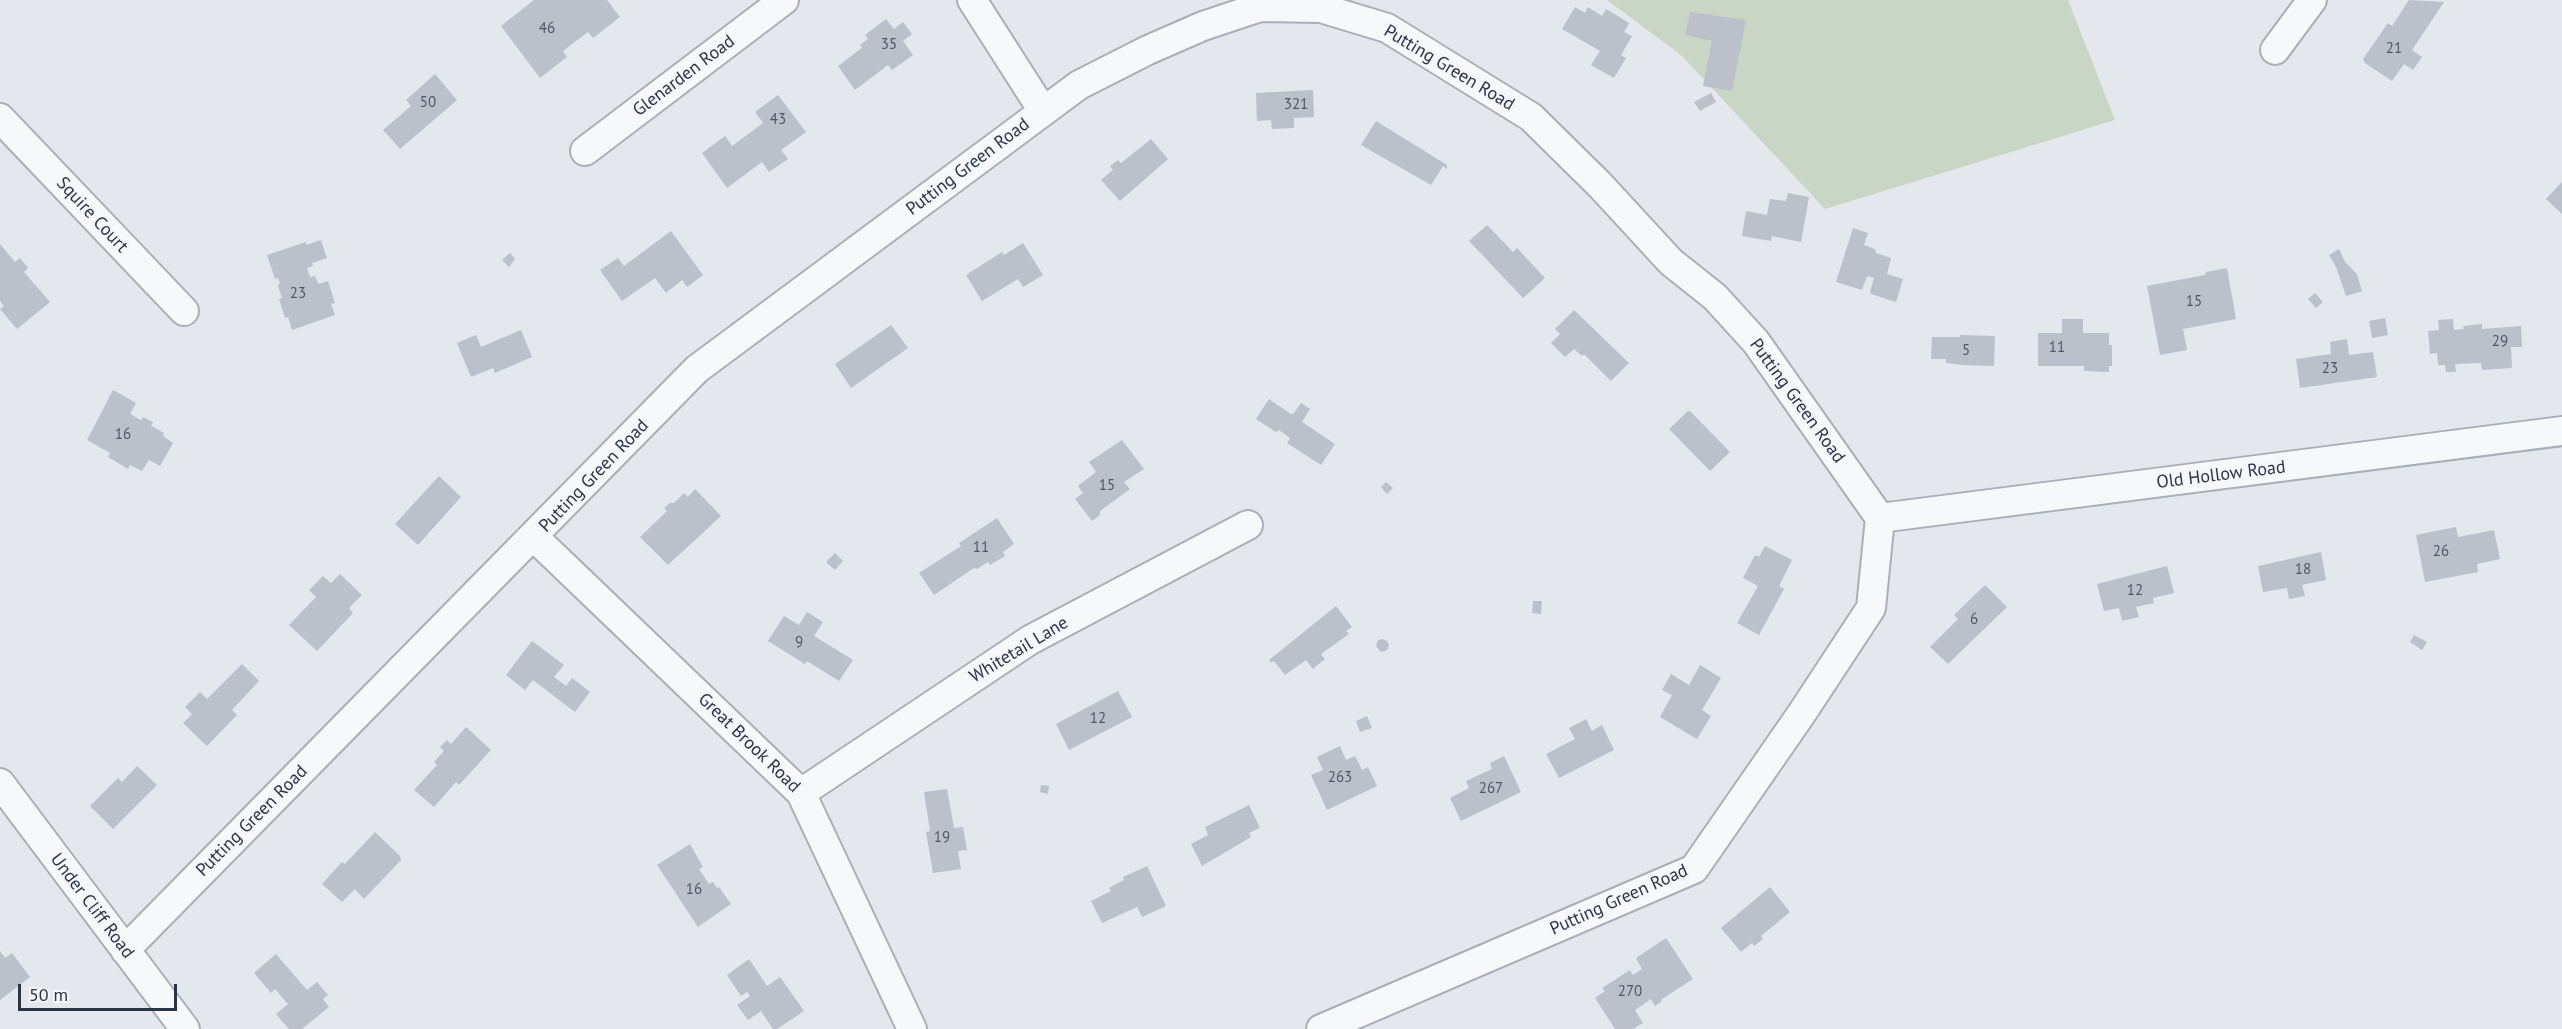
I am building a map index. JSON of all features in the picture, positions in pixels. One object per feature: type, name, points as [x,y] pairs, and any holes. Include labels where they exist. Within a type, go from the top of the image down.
[{"type":"street","name":"Glenarden Road","points":[[585,151],[784,0]]},
{"type":"street","points":[[972,0],[1043,111]]},
{"type":"street","points":[[2275,50],[2312,0]]},
{"type":"street","name":"Putting Green Road","points":[[125,950],[698,369],[1079,85],[1148,50],[1203,26],[1260,7],[1321,8],[1387,28],[1531,117],[1600,185],[1671,262],[1715,297],[1756,342],[1880,518],[1871,608],[1802,713],[1694,868],[1321,1029]]},
{"type":"street","name":"Squire Court","points":[[0,118],[184,311]]},
{"type":"street","name":"Old Hollow Road","points":[[1880,518],[2562,431]]},
{"type":"street","name":"Whitetail Lane","points":[[801,793],[1030,640],[1248,525]]},
{"type":"street","name":"Great Brook Road","points":[[534,537],[801,793],[912,1029]]},
{"type":"street","name":"Under Cliff Road","points":[[0,783],[185,1029]]},
{"type":"green space","points":[[1607,0],[2068,0],[2115,120],[1825,209],[1681,55]]},
{"type":"building","points":[[534,0],[607,0],[620,17],[593,38],[588,32],[563,51],[567,57],[540,78],[501,26]]},
{"type":"building","points":[[2409,0],[2444,2],[2412,50],[2422,57],[2413,70],[2404,64],[2392,81],[2365,63],[2363,59],[2388,23],[2392,26]]},
{"type":"building","points":[[1575,7],[1585,13],[1588,7],[1602,16],[1606,9],[1629,23],[1624,32],[1632,36],[1621,55],[1626,58],[1614,78],[1591,65],[1600,51],[1562,29]]},
{"type":"building","points":[[1690,12],[1746,20],[1732,91],[1703,86],[1712,41],[1685,35]]},
{"type":"building","points":[[886,19],[894,29],[903,22],[912,34],[903,41],[913,55],[892,70],[888,65],[855,90],[838,66],[862,48],[860,45],[868,39],[865,35]]},
{"type":"building","points":[[435,74],[457,100],[400,149],[383,130],[411,106],[406,100]]},
{"type":"building","points":[[1313,90],[1314,117],[1294,118],[1294,128],[1272,129],[1271,120],[1257,121],[1256,93]]},
{"type":"building","points":[[1711,93],[1716,102],[1700,111],[1694,102]]},
{"type":"building","points":[[778,95],[806,132],[781,150],[788,159],[769,172],[762,162],[727,188],[702,153],[725,136],[732,146],[763,123],[755,112]]},
{"type":"building","points":[[1376,121],[1447,165],[1447,169],[1443,166],[1431,185],[1361,145]]},
{"type":"building","points":[[1151,139],[1168,159],[1120,201],[1101,180],[1113,170],[1110,166],[1118,160],[1121,163]]},
{"type":"building","points":[[2562,182],[2562,214],[2546,199]]},
{"type":"building","points":[[1788,193],[1809,197],[1801,242],[1772,236],[1771,241],[1742,236],[1746,211],[1767,215],[1770,199],[1786,201]]},
{"type":"building","points":[[1487,225],[1513,252],[1517,248],[1545,278],[1523,298],[1469,241]]},
{"type":"building","points":[[1853,228],[1868,233],[1864,245],[1875,249],[1876,253],[1891,258],[1887,274],[1903,279],[1896,302],[1871,294],[1874,278],[1867,276],[1862,290],[1836,282]]},
{"type":"building","points":[[671,231],[703,275],[687,287],[682,280],[666,293],[655,278],[622,301],[600,270],[618,258],[624,266]]},
{"type":"building","points":[[321,240],[327,258],[312,263],[313,266],[307,268],[310,277],[315,276],[318,284],[328,281],[335,303],[331,304],[335,315],[292,330],[288,317],[285,318],[279,299],[282,298],[278,286],[280,283],[278,278],[275,279],[267,255],[306,242],[306,245]]},
{"type":"building","points":[[1023,243],[1043,275],[1023,287],[1018,279],[982,301],[966,275],[1002,252],[1004,255]]},
{"type":"building","points":[[0,244],[15,262],[20,258],[28,268],[24,272],[50,302],[17,329],[0,309],[4,306],[0,301]]},
{"type":"building","points":[[2339,249],[2345,262],[2357,274],[2362,291],[2346,296],[2336,267],[2329,255]]},
{"type":"building","points":[[510,253],[515,259],[509,267],[502,260]]},
{"type":"building","points":[[2227,268],[2236,319],[2183,329],[2187,350],[2160,355],[2147,286],[2205,275],[2206,272]]},
{"type":"building","points":[[2315,293],[2323,302],[2316,308],[2308,299]]},
{"type":"building","points":[[1574,310],[1629,363],[1611,381],[1584,354],[1582,356],[1574,349],[1565,357],[1551,343],[1560,334],[1555,329]]},
{"type":"building","points":[[2385,318],[2388,335],[2372,338],[2369,321]]},
{"type":"building","points":[[2062,319],[2083,319],[2083,333],[2109,333],[2109,345],[2112,345],[2112,366],[2109,366],[2109,372],[2084,371],[2084,366],[2038,366],[2038,333],[2062,333]]},
{"type":"building","points":[[2453,319],[2454,330],[2464,329],[2463,326],[2482,324],[2482,329],[2521,326],[2522,347],[2511,347],[2512,368],[2482,370],[2481,363],[2455,364],[2456,372],[2446,372],[2445,365],[2438,365],[2437,353],[2430,354],[2428,331],[2439,330],[2438,320]]},
{"type":"building","points":[[891,325],[908,348],[851,388],[835,364]]},
{"type":"building","points":[[521,330],[532,357],[495,373],[493,368],[471,377],[457,343],[476,335],[481,347]]},
{"type":"building","points":[[1960,335],[1995,336],[1994,366],[1962,365],[1946,363],[1946,359],[1931,359],[1932,337],[1960,337]]},
{"type":"building","points":[[2347,339],[2349,355],[2373,352],[2377,377],[2300,388],[2296,359],[2331,354],[2330,342]]},
{"type":"building","points":[[113,390],[136,403],[130,414],[141,420],[143,417],[153,422],[151,426],[164,433],[163,436],[173,443],[160,466],[149,460],[142,471],[130,465],[128,469],[108,457],[110,453],[87,440]]},
{"type":"building","points":[[1269,399],[1291,414],[1301,403],[1310,409],[1302,422],[1335,444],[1321,465],[1287,443],[1290,438],[1279,430],[1276,432],[1256,419]]},
{"type":"building","points":[[1688,411],[1730,452],[1710,471],[1669,429]]},
{"type":"building","points":[[1122,440],[1144,469],[1124,482],[1130,489],[1100,511],[1100,515],[1092,521],[1075,499],[1083,493],[1078,486],[1096,472],[1089,462]]},
{"type":"building","points":[[439,476],[461,497],[418,545],[395,524]]},
{"type":"building","points":[[1386,482],[1393,488],[1387,494],[1381,487]]},
{"type":"building","points":[[695,489],[721,516],[668,565],[640,537],[667,511],[664,508],[674,503],[684,493],[688,497]]},
{"type":"building","points":[[997,518],[1014,544],[1003,552],[1005,556],[990,565],[988,562],[977,569],[974,568],[934,595],[919,573],[961,546],[959,543]]},
{"type":"building","points":[[2456,527],[2458,537],[2494,530],[2500,559],[2477,564],[2478,572],[2425,582],[2416,535]]},
{"type":"building","points":[[1765,546],[1792,560],[1779,586],[1784,589],[1759,635],[1737,623],[1758,586],[1743,578],[1755,555],[1759,557]]},
{"type":"building","points":[[2321,552],[2326,580],[2302,585],[2305,596],[2289,599],[2287,588],[2263,592],[2258,566]]},
{"type":"building","points":[[835,553],[843,561],[835,570],[826,562]]},
{"type":"building","points":[[2167,566],[2174,593],[2153,598],[2154,603],[2136,607],[2139,617],[2122,621],[2119,608],[2104,611],[2097,584]]},
{"type":"building","points":[[340,574],[362,595],[349,608],[353,613],[317,651],[289,625],[316,597],[309,590],[323,576],[331,583]]},
{"type":"building","points":[[1985,585],[2007,607],[1948,664],[1930,647],[1958,619],[1954,615]]},
{"type":"building","points":[[1533,601],[1542,601],[1541,614],[1532,613]]},
{"type":"building","points":[[1336,606],[1352,627],[1346,631],[1349,634],[1321,654],[1325,659],[1313,669],[1306,660],[1285,675],[1274,661],[1271,663],[1269,660]]},
{"type":"building","points":[[807,612],[823,622],[814,636],[853,660],[839,681],[807,661],[805,664],[768,641],[784,616],[799,625]]},
{"type":"building","points":[[2414,635],[2427,642],[2422,650],[2410,642]]},
{"type":"building","points":[[1382,639],[1389,645],[1387,650],[1381,652],[1376,646],[1378,640]]},
{"type":"building","points":[[532,641],[564,665],[554,677],[566,686],[572,678],[590,692],[575,712],[533,680],[525,690],[506,675]]},
{"type":"building","points":[[242,664],[259,681],[232,710],[237,715],[207,746],[183,723],[192,714],[185,707],[200,692],[207,699]]},
{"type":"building","points":[[1700,665],[1721,678],[1702,710],[1711,716],[1697,739],[1660,717],[1672,695],[1662,690],[1671,674],[1689,685]]},
{"type":"building","points":[[1118,691],[1132,717],[1069,750],[1056,724]]},
{"type":"building","points":[[1367,716],[1372,728],[1360,732],[1356,721]]},
{"type":"building","points":[[1586,719],[1592,731],[1602,725],[1614,750],[1559,778],[1546,754],[1575,739],[1569,728]]},
{"type":"building","points":[[466,727],[491,750],[459,785],[456,782],[434,807],[414,790],[437,765],[434,762],[444,751],[440,747],[447,740],[451,744]]},
{"type":"building","points":[[1340,746],[1346,760],[1355,756],[1362,770],[1368,767],[1377,786],[1327,810],[1311,775],[1323,770],[1317,757]]},
{"type":"building","points":[[1504,756],[1521,792],[1461,821],[1450,798],[1469,788],[1466,781],[1492,769],[1490,763]]},
{"type":"building","points":[[137,766],[157,785],[113,829],[90,806],[118,778],[122,782]]},
{"type":"building","points":[[1041,785],[1049,786],[1048,794],[1040,792]]},
{"type":"building","points":[[947,789],[954,828],[963,827],[967,850],[958,851],[961,869],[933,873],[926,832],[930,831],[924,792]]},
{"type":"building","points":[[1249,805],[1260,828],[1249,833],[1251,837],[1202,866],[1191,844],[1208,835],[1205,827]]},
{"type":"building","points":[[375,832],[400,856],[401,860],[364,899],[355,889],[342,902],[322,884],[342,862],[345,864]]},
{"type":"building","points":[[690,844],[703,867],[699,869],[709,884],[713,882],[717,888],[719,887],[731,904],[698,927],[657,865]]},
{"type":"building","points":[[1147,866],[1166,906],[1142,917],[1137,907],[1102,923],[1091,901],[1111,891],[1109,888],[1124,880],[1123,877]]},
{"type":"building","points":[[1770,887],[1790,912],[1761,936],[1763,939],[1754,946],[1752,943],[1741,952],[1721,928]]},
{"type":"building","points":[[1666,938],[1693,979],[1655,1006],[1651,999],[1635,1010],[1643,1023],[1633,1029],[1615,1029],[1595,998],[1605,991],[1602,988],[1630,970],[1633,975],[1642,969],[1636,958]]},
{"type":"building","points":[[0,951],[5,958],[12,953],[30,977],[0,1000]]},
{"type":"building","points":[[276,954],[307,990],[317,982],[328,995],[323,999],[329,1007],[302,1029],[289,1029],[276,1014],[288,1004],[275,989],[271,993],[254,973]]},
{"type":"building","points":[[749,959],[767,986],[780,977],[804,1011],[777,1029],[773,1029],[761,1011],[748,1020],[737,1005],[750,996],[747,992],[741,996],[727,975]]}]
